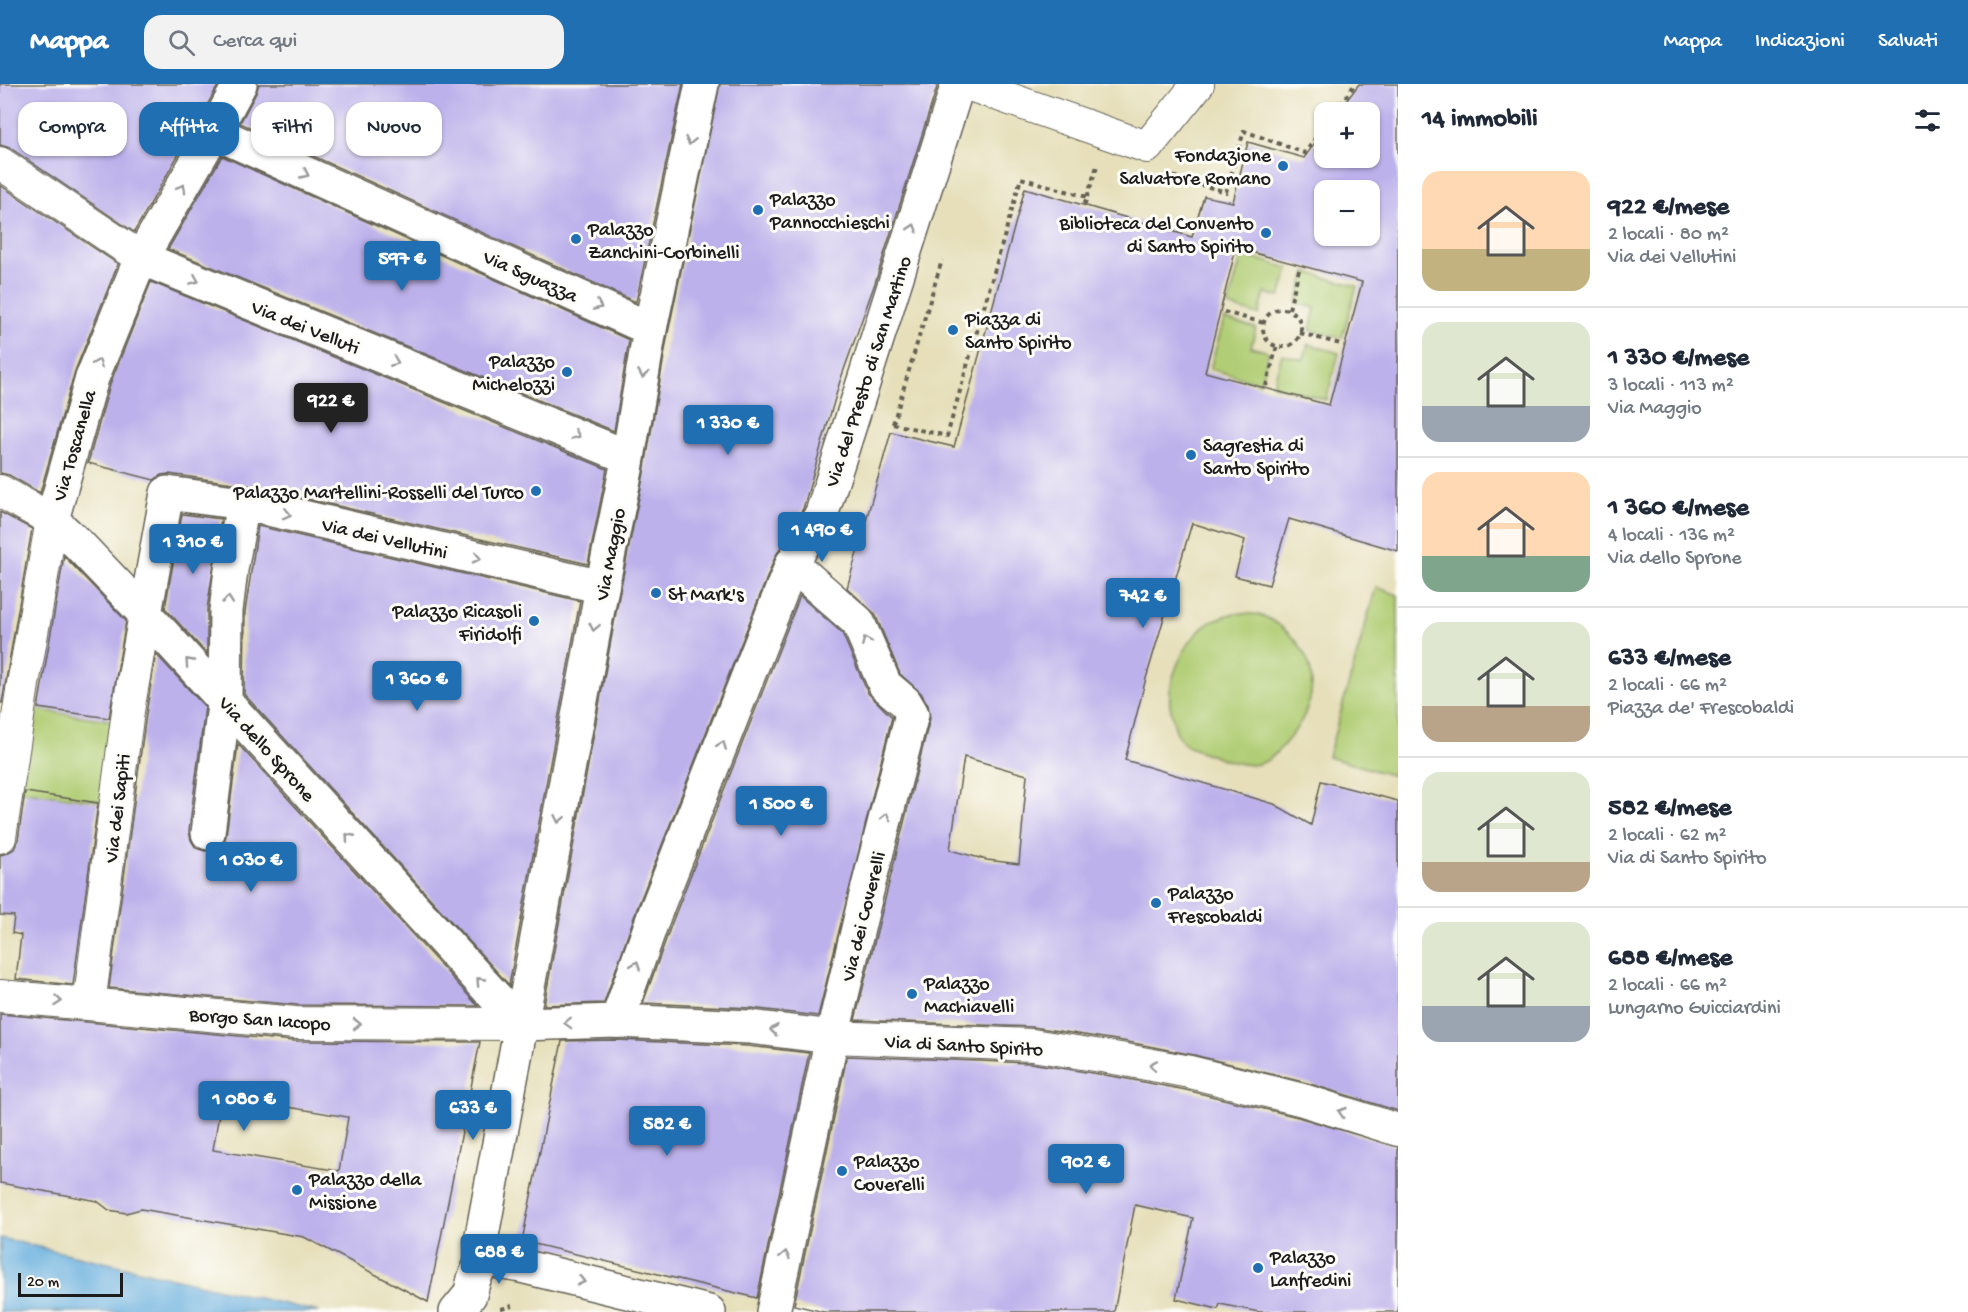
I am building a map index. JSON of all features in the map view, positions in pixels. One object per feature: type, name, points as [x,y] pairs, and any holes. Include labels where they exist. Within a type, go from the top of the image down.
[{"type":"street","name":"Via Toscanella","points":[[230,102],[240,84]]},
{"type":"street","name":"Via Maggio","points":[[483,1259],[481,1241],[520,1024],[628,457],[650,329],[702,84]]},
{"type":"street","name":"Via del Presto di San Martino","points":[[617,1021],[655,913],[792,564],[822,513],[958,84]]},
{"type":"street","points":[[967,84],[1147,147],[1198,84]]},
{"type":"street","name":"Via Sguazza","points":[[239,143],[650,329]]},
{"type":"street","name":"Via Toscanella","points":[[0,837],[23,684],[52,520],[92,378],[141,258],[200,156]]},
{"type":"street","name":"Via dei Velluti","points":[[0,163],[141,258],[628,457]]},
{"type":"street","name":"Via dello Sprone","points":[[0,491],[52,520],[79,545],[146,614],[520,1024]]},
{"type":"street","name":"Via dei Vellutini","points":[[146,614],[167,493],[243,503],[602,587]]},
{"type":"street","points":[[208,833],[225,700],[226,611],[243,503]]},
{"type":"street","name":"Via dei Coverelli","points":[[773,1312],[832,1037],[912,714],[905,702],[885,686],[858,622],[792,564]]},
{"type":"street","name":"Via dei Sapiti","points":[[89,1004],[128,711],[146,614]]},
{"type":"street","name":"Borgo San Iacopo","points":[[0,996],[296,1023],[520,1024]]},
{"type":"street","name":"Via di Santo Spirito","points":[[520,1024],[617,1021],[750,1027],[832,1037],[1032,1045],[1190,1072],[1303,1100],[1398,1130]]},
{"type":"street","points":[[461,1306],[483,1259],[521,1266],[709,1312]]},
{"type":"path","points":[[1342,102],[1355,84]]},
{"type":"path","points":[[1157,172],[1226,192],[1244,131],[1305,153],[1314,140]]},
{"type":"path","points":[[1084,206],[1097,166]]},
{"type":"path","points":[[854,415],[947,436],[1021,178],[1087,197]]},
{"type":"path","points":[[893,424],[943,256]]},
{"type":"path","points":[[1289,309],[1299,270]]},
{"type":"path","points":[[1281,307],[1289,309],[1296,313],[1302,327],[1298,341],[1284,348],[1269,343],[1262,330],[1267,314],[1281,307]]},
{"type":"path","points":[[1224,312],[1264,323]]},
{"type":"path","points":[[1300,333],[1344,345]]},
{"type":"path","points":[[1266,386],[1277,346]]},
{"type":"green space","points":[[1242,255],[1289,268],[1280,297],[1265,293],[1259,315],[1228,306]]},
{"type":"green space","points":[[1306,272],[1357,286],[1342,338],[1310,330],[1315,308],[1297,303]]},
{"type":"green space","points":[[1224,319],[1256,328],[1251,347],[1269,352],[1260,383],[1210,369]]},
{"type":"green space","points":[[1308,344],[1339,353],[1326,400],[1273,385],[1282,354],[1303,360]]},
{"type":"green space","points":[[1376,587],[1398,595],[1398,777],[1328,757]]},
{"type":"green space","points":[[1235,613],[1269,618],[1285,630],[1298,643],[1311,671],[1310,700],[1296,728],[1274,756],[1251,765],[1216,757],[1182,742],[1174,724],[1170,706],[1174,675],[1195,635],[1205,625]]},
{"type":"green space","points":[[31,709],[115,721],[104,802],[19,790]]},
{"type":"water","points":[[0,1238],[319,1312],[0,1312]]},
{"type":"building","points":[[0,84],[219,84],[209,102],[139,102],[139,156],[178,156],[134,232],[22,156],[127,156],[127,102],[18,102],[18,153],[0,145]]},
{"type":"building","points":[[259,84],[683,84],[636,302],[313,156],[334,156],[334,102],[251,102]]},
{"type":"building","points":[[720,84],[938,84],[875,283],[840,381],[803,509],[775,557],[638,906],[604,1003],[544,1005],[644,473],[668,333]]},
{"type":"building","points":[[1359,84],[1398,84],[1398,551],[1289,519],[1269,585],[1235,576],[1245,540],[1192,523],[1145,682],[1125,760],[1274,804],[1311,825],[1321,781],[1398,801],[1398,1111],[1307,1083],[1194,1055],[1123,1041],[1033,1027],[855,1020],[930,718],[928,705],[921,693],[900,674],[875,614],[847,588],[891,432],[954,447],[1025,188],[1192,237],[1204,196],[1233,202],[1248,142],[1304,158],[1314,144],[1314,168],[1380,168],[1380,102],[1346,102]],"holes":[[[1236,248],[1362,282],[1329,405],[1205,372]],[[964,757],[1027,775],[1019,864],[987,860],[950,850]]]},
{"type":"building","points":[[251,102],[251,128],[240,123]]},
{"type":"building","points":[[222,156],[629,340],[614,431],[168,249]]},
{"type":"building","points":[[0,185],[118,264],[75,371],[40,493],[9,475],[0,473]]},
{"type":"building","points":[[151,282],[607,469],[588,564],[247,485],[169,474],[161,475],[154,480],[88,463],[110,384]]},
{"type":"building","points":[[0,512],[32,529],[2,703],[0,703]]},
{"type":"building","points":[[182,514],[221,519],[207,609],[207,654],[165,608]]},
{"type":"building","points":[[258,526],[580,601],[509,985],[244,694],[245,612]]},
{"type":"building","points":[[64,556],[126,621],[109,718],[38,708]]},
{"type":"building","points":[[800,596],[842,633],[868,693],[892,717],[818,1016],[751,1008],[643,1003],[673,920]]},
{"type":"building","points":[[156,654],[205,707],[189,831],[196,848],[205,851],[215,850],[223,845],[238,744],[478,1006],[297,1005],[109,988]]},
{"type":"building","points":[[25,792],[98,803],[73,985],[16,979],[21,935],[12,933],[14,916],[0,915],[0,855],[14,849],[18,840]]},
{"type":"building","points":[[0,1014],[294,1041],[480,1042],[428,1302],[304,1237],[141,1209],[126,1213],[109,1210],[97,1201],[0,1183]],"holes":[[[222,1096],[348,1117],[339,1171],[213,1150]]]},
{"type":"building","points":[[617,1040],[748,1046],[809,1053],[757,1298],[522,1241],[562,1041]]},
{"type":"building","points":[[847,1056],[1030,1063],[1117,1077],[1186,1090],[1298,1117],[1398,1147],[1398,1312],[1259,1312],[1220,1304],[1218,1309],[1176,1299],[1193,1218],[1135,1205],[1114,1312],[824,1312],[794,1305]]},
{"type":"place","name":"Fondazione Salvatore Romano","points":[[1283,166]]},
{"type":"place","name":"Palazzo Pannocchieschi","points":[[758,210]]},
{"type":"place","name":"Biblioteca del Convento di Santo Spirito","points":[[1266,233]]},
{"type":"place","name":"Palazzo Zanchini-Corbinelli","points":[[576,239]]},
{"type":"place","name":"Piazza di Santo Spirito","points":[[953,330]]},
{"type":"place","name":"Palazzo Michelozzi","points":[[567,372]]},
{"type":"place","name":"Sagrestia di Santo Spirito","points":[[1191,455]]},
{"type":"place","name":"Palazzo Martellini-Rosselli del Turco","points":[[536,491]]},
{"type":"place","name":"St Mark's","points":[[656,593]]},
{"type":"place","name":"Palazzo Ricasoli Firidolfi","points":[[534,621]]},
{"type":"place","name":"Palazzo Frescobaldi","points":[[1156,903]]},
{"type":"place","name":"Palazzo Machiavelli","points":[[912,994]]},
{"type":"place","name":"Palazzo Coverelli","points":[[842,1171]]},
{"type":"place","name":"Palazzo della Missione","points":[[297,1190]]},
{"type":"place","name":"Palazzo Lanfredini","points":[[1258,1268]]}]
